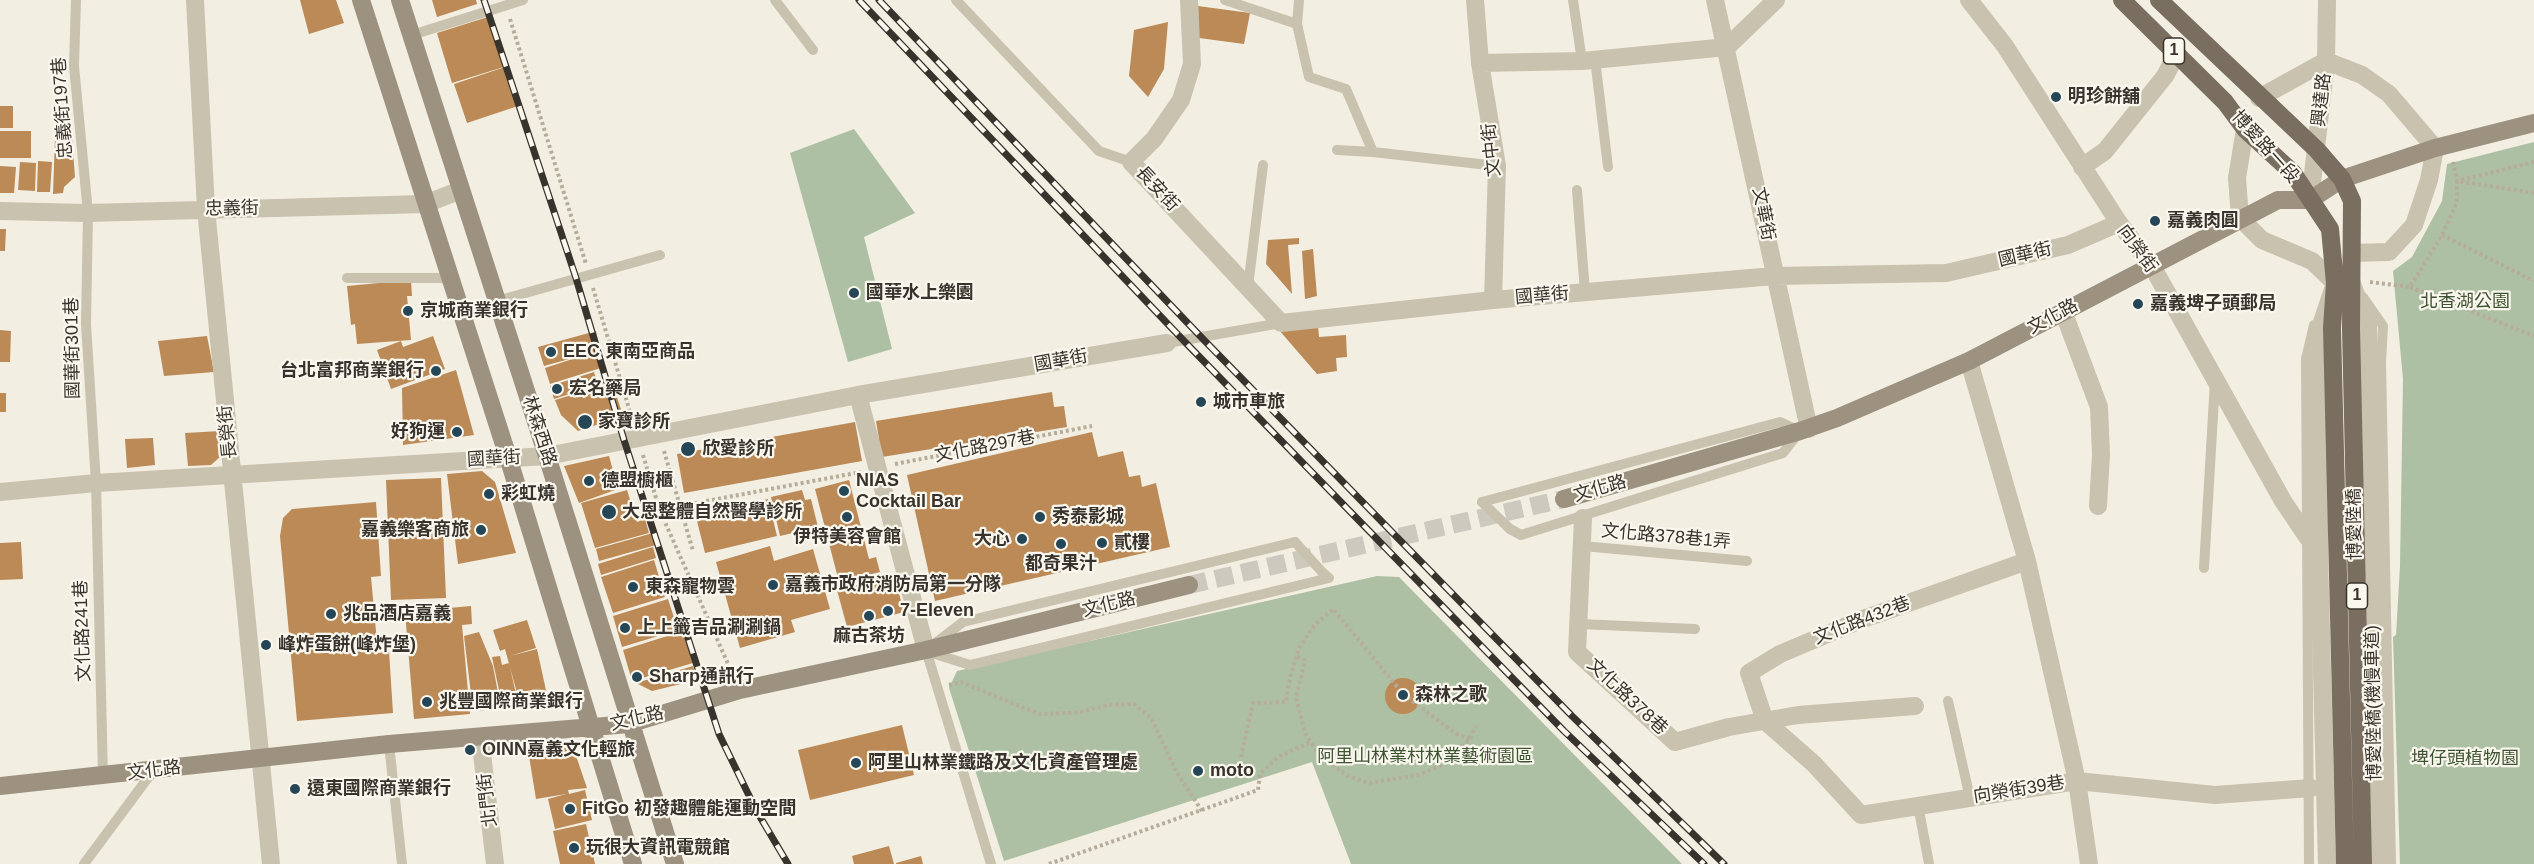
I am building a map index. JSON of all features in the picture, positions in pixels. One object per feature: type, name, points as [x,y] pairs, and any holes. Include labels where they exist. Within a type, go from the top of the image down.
[{"type":"main road","name":"博愛路一段","points":[[2122,0],[2225,102],[2245,129],[2293,173],[2330,229],[2343,281],[2359,327]]},
{"type":"main road","name":"博愛路一段","points":[[2159,0],[2259,98],[2317,150],[2342,179],[2352,201],[2352,253],[2326,328]]},
{"type":"main road","name":"博愛陸橋","points":[[2359,327],[2363,864]]},
{"type":"main road","name":"博愛陸橋","points":[[2326,328],[2345,864]]},
{"type":"street","name":"長榮街","points":[[195,0],[206,209],[271,864]]},
{"type":"street","name":"林森西路","points":[[361,0],[425,204],[452,278],[633,864]]},
{"type":"street","name":"林森西路","points":[[400,0],[548,456],[629,724],[675,864]]},
{"type":"street","name":"長安街","points":[[1189,0],[1192,64],[1181,100],[1154,140],[1131,162],[1281,323]]},
{"type":"street","name":"文中街","points":[[1475,0],[1480,63],[1497,166],[1493,300]]},
{"type":"street","name":"文華街","points":[[1715,0],[1727,47],[1805,430]]},
{"type":"street","points":[[1480,63],[1588,60],[1727,47],[1776,0]]},
{"type":"street","name":"向榮街","points":[[1969,0],[2005,46],[2119,224],[2152,266],[2283,501],[2308,538]]},
{"type":"street","name":"興達路","points":[[2310,200],[2326,61],[2327,0]]},
{"type":"street","points":[[2082,167],[2105,151],[2165,76],[2177,53]]},
{"type":"street","points":[[2259,98],[2326,61],[2362,75],[2389,94],[2442,146]]},
{"type":"street","points":[[2310,200],[2342,179],[2442,146],[2534,123]]},
{"type":"street","points":[[2245,129],[2237,178],[2240,218],[2262,240],[2312,261],[2343,281]]},
{"type":"street","points":[[2352,253],[2389,252],[2414,225],[2442,146]]},
{"type":"street","name":"忠義街","points":[[0,211],[88,213],[425,204],[461,190]]},
{"type":"street","name":"文化路","points":[[1564,499],[1805,430],[1969,361],[2278,200],[2310,200]]},
{"type":"street","name":"國華街","points":[[1281,323],[1493,300],[1774,276],[1946,273],[2068,245],[2119,224]]},
{"type":"street","points":[[2062,311],[2098,407],[2101,454],[2098,506]]},
{"type":"street","name":"博愛陸橋(機慢車道)","points":[[2359,327],[2378,864]]},
{"type":"street","points":[[2326,328],[2320,566],[2327,864]]},
{"type":"street","name":"國華街","points":[[0,492],[96,483],[233,477],[548,456],[858,395],[1167,343]]},
{"type":"street","points":[[1969,361],[2027,561],[2077,781],[2089,864]]},
{"type":"street","points":[[858,395],[926,651]]},
{"type":"street","name":"文化路378巷","points":[[1584,518],[1577,652],[1675,742],[1729,727],[1798,715],[1915,706]]},
{"type":"street","name":"文化路432巷","points":[[1765,721],[1749,673],[1780,654],[1863,619],[2027,561]]},
{"type":"street","name":"文化路","points":[[0,786],[104,777],[389,744],[629,724],[740,690],[926,651],[1190,585]]},
{"type":"street","name":"向榮街39巷","points":[[1765,721],[1814,764],[1861,815],[2077,781],[2215,795],[2311,788]]},
{"type":"street","name":"北門街","points":[[480,736],[495,864]]},
{"type":"lane","name":"忠義街197巷","points":[[76,0],[74,66],[88,213]]},
{"type":"lane","points":[[412,35],[523,0]]},
{"type":"lane","points":[[775,0],[813,50]]},
{"type":"lane","points":[[956,0],[1099,151],[1131,162]]},
{"type":"lane","points":[[1225,0],[1297,24]]},
{"type":"lane","points":[[1299,0],[1297,24],[1309,77],[1346,89],[1373,152]]},
{"type":"lane","points":[[1573,0],[1588,60],[1608,167]]},
{"type":"lane","points":[[1337,150],[1497,166]]},
{"type":"lane","points":[[1248,287],[1263,165]]},
{"type":"lane","points":[[1577,190],[1585,292]]},
{"type":"lane","name":"國華街301巷","points":[[88,213],[86,324],[96,483]]},
{"type":"lane","points":[[497,301],[660,255]]},
{"type":"lane","points":[[347,278],[452,278]]},
{"type":"lane","points":[[2309,864],[2311,788],[2306,359],[2315,321],[2343,281],[2383,326],[2381,362],[2391,864]]},
{"type":"lane","name":"國華街","points":[[1167,343],[1281,323]]},
{"type":"lane","points":[[2204,568],[2215,378]]},
{"type":"lane","points":[[1780,422],[1805,430],[1783,453],[1584,518],[1521,535],[1510,529],[1482,502],[1780,422]]},
{"type":"lane","name":"文化路241巷","points":[[96,483],[104,777]]},
{"type":"lane","points":[[1295,542],[1329,578],[970,665],[926,651],[963,622],[1295,542]]},
{"type":"lane","name":"文化路378巷1弄","points":[[1583,546],[1747,561]]},
{"type":"lane","points":[[1579,624],[1695,628]]},
{"type":"lane","points":[[926,651],[991,864]]},
{"type":"lane","points":[[1948,701],[1970,798]]},
{"type":"lane","points":[[389,744],[402,864]]},
{"type":"lane","points":[[84,864],[153,771]]},
{"type":"lane","points":[[1918,805],[1929,864]]},
{"type":"path","points":[[505,6],[590,275],[660,511],[740,690]]},
{"type":"path","points":[[2442,146],[2457,181]]},
{"type":"path","points":[[2457,181],[2534,162]]},
{"type":"path","points":[[2457,181],[2534,193]]},
{"type":"path","points":[[2442,235],[2534,281]]},
{"type":"path","points":[[2410,287],[2534,336]]},
{"type":"path","name":"文化路297巷","points":[[680,506],[1092,426]]},
{"type":"path","points":[[659,433],[693,551]]},
{"type":"path","points":[[1241,757],[1253,703],[1286,702],[1297,657],[1314,626],[1333,609],[1403,693],[1455,733],[1470,739]]},
{"type":"path","points":[[1297,657],[1305,660],[1296,697],[1305,733],[1310,742],[1320,756],[1339,769],[1369,783],[1394,781],[1440,766],[1470,739],[1476,726]]},
{"type":"path","points":[[936,688],[961,682],[1039,714],[1075,713],[1109,705],[1134,704],[1151,718],[1178,773],[1202,811]]},
{"type":"path","points":[[1049,864],[1258,790],[1260,774],[1278,757],[1310,742]]},
{"type":"green space","name":"國華水上樂園","points":[[854,129],[915,213],[864,237],[892,349],[848,362],[790,153]]},
{"type":"green space","name":"北香湖公園","points":[[2534,142],[2534,864],[2400,864],[2393,637],[2396,635],[2400,566],[2403,379],[2393,271],[2412,257],[2442,201],[2447,164]]},
{"type":"green space","name":"阿里山林業村林業藝術園區","points":[[1377,576],[1399,577],[1682,864],[1351,864],[1312,762],[1004,861],[949,688],[957,671]]},
{"type":"building","points":[[300,0],[336,0],[344,23],[309,34]]},
{"type":"building","points":[[432,0],[476,0],[477,4],[437,17]]},
{"type":"building","points":[[1198,6],[1250,13],[1244,44],[1199,38]]},
{"type":"building","points":[[491,16],[507,66],[452,83],[437,33]]},
{"type":"building","points":[[1168,22],[1164,69],[1148,97],[1129,76],[1134,30]]},
{"type":"building","points":[[505,67],[518,106],[467,123],[454,84]]},
{"type":"building","points":[[0,106],[13,106],[13,128],[0,128]]},
{"type":"building","points":[[0,131],[31,131],[31,158],[0,158]]},
{"type":"building","points":[[55,138],[72,139],[75,177],[64,187],[63,193],[53,194]]},
{"type":"building","points":[[38,161],[52,162],[50,192],[37,192]]},
{"type":"building","points":[[20,162],[36,163],[35,191],[18,190]]},
{"type":"building","points":[[0,166],[16,167],[14,193],[0,193]]},
{"type":"building","points":[[0,229],[6,229],[5,251],[0,251]]},
{"type":"building","points":[[1299,238],[1299,244],[1288,245],[1292,294],[1266,264],[1268,240]]},
{"type":"building","points":[[1313,249],[1317,296],[1305,299],[1302,251]]},
{"type":"building","points":[[411,280],[412,296],[407,296],[411,340],[357,344],[355,324],[351,325],[347,286]]},
{"type":"building","points":[[1318,326],[1319,337],[1346,335],[1347,357],[1336,358],[1337,371],[1317,374],[1279,330]]},
{"type":"building","points":[[0,330],[11,331],[10,362],[0,362]]},
{"type":"building","points":[[596,331],[604,367],[550,384],[545,368],[591,353],[544,366],[538,347]]},
{"type":"building","points":[[207,336],[214,372],[164,376],[158,341]]},
{"type":"building","points":[[433,336],[445,369],[391,389],[377,350],[401,341],[403,347]]},
{"type":"building","points":[[456,370],[474,435],[403,445],[402,388]]},
{"type":"building","points":[[594,372],[598,385],[554,399],[550,386]]},
{"type":"building","points":[[608,384],[610,399],[617,397],[623,416],[578,431],[561,415],[555,400]]},
{"type":"building","points":[[1052,392],[1054,407],[1064,406],[1067,427],[882,457],[876,421]]},
{"type":"building","points":[[0,393],[6,393],[6,412],[0,412]]},
{"type":"building","points":[[855,422],[862,461],[684,493],[677,454]]},
{"type":"building","points":[[220,431],[222,455],[211,465],[188,466],[185,433]]},
{"type":"building","name":"秀泰影城","points":[[1092,432],[1098,457],[1123,451],[1129,477],[1140,475],[1142,487],[1156,483],[1170,547],[935,601],[907,475]]},
{"type":"building","points":[[153,438],[155,465],[127,468],[125,439]]},
{"type":"building","points":[[609,456],[618,489],[579,503],[564,466]]},
{"type":"building","name":"嘉義樂客商旅","points":[[482,471],[495,482],[516,553],[458,564],[447,474]]},
{"type":"building","points":[[441,478],[446,598],[391,600],[386,480]]},
{"type":"building","points":[[849,480],[869,559],[876,557],[880,572],[839,582],[815,489]]},
{"type":"building","name":"大恩整體自然醫學診所","points":[[627,490],[637,522],[645,519],[649,533],[595,548],[581,503]]},
{"type":"building","points":[[802,490],[805,500],[811,499],[818,527],[780,536],[771,497]]},
{"type":"building","points":[[768,499],[777,536],[705,553],[696,517]]},
{"type":"building","name":"兆品酒店嘉義","points":[[376,502],[381,576],[371,577],[378,653],[389,651],[393,713],[297,721],[280,536],[283,518],[292,509]]},
{"type":"building","points":[[653,533],[656,545],[599,561],[596,549]]},
{"type":"building","points":[[21,542],[23,579],[0,580],[0,543]]},
{"type":"building","name":"嘉義市政府消防局第一分隊","points":[[770,546],[774,561],[813,549],[830,609],[791,620],[795,632],[740,648],[716,562]]},
{"type":"building","points":[[653,547],[656,558],[601,575],[598,564]]},
{"type":"building","name":"東森寵物雲","points":[[654,560],[665,597],[613,613],[601,577]]},
{"type":"building","points":[[894,575],[904,612],[847,627],[837,590]]},
{"type":"building","points":[[668,599],[678,630],[622,647],[613,616]]},
{"type":"building","points":[[471,606],[472,624],[462,625],[470,714],[414,719],[405,612]]},
{"type":"building","points":[[527,620],[536,648],[510,656],[537,649],[547,695],[538,704],[519,709],[518,705],[503,709],[492,657],[500,656],[502,665],[509,663],[505,649],[500,651],[493,630]],"holes":[[[510,667],[517,693],[541,688],[516,694]]]},
{"type":"building","points":[[683,631],[693,663],[632,681],[623,650]]},
{"type":"building","points":[[479,632],[493,666],[501,709],[473,711],[464,636]]},
{"type":"building","points":[[693,666],[697,680],[652,691],[636,683]]},
{"type":"building","name":"森林之歌","points":[[1403,678],[1416,683],[1421,696],[1416,709],[1403,714],[1390,709],[1385,696],[1390,683]]},
{"type":"building","name":"阿里山林業鐵路及文化資產管理處","points":[[902,725],[914,775],[810,800],[798,750]]},
{"type":"building","points":[[561,745],[561,748],[573,747],[587,788],[568,790],[569,794],[585,790],[592,820],[555,829],[548,799],[566,794],[536,799],[528,750]]},
{"type":"building","name":"玩很大資訊電競館","points":[[586,824],[595,864],[560,864],[553,831]]},
{"type":"building","points":[[889,846],[894,864],[854,864],[852,856]]},
{"type":"building","points":[[921,856],[923,864],[896,864],[896,863]]},
{"type":"tunnel","points":[[1189,585],[1564,499]]},
{"type":"railway","points":[[484,0],[576,278],[624,440],[719,734],[756,810],[788,864]]},
{"type":"railway","points":[[859,0],[1185,342],[1564,731],[1704,864]]},
{"type":"railway","points":[[879,0],[1203,339],[1572,716],[1724,864]]},
{"type":"place","name":"明珍餅舖","points":[[2056,97]]},
{"type":"place","name":"嘉義肉圓","points":[[2155,221]]},
{"type":"place","name":"國華水上樂園","points":[[854,293]]},
{"type":"place","name":"嘉義埤子頭郵局","points":[[2138,304]]},
{"type":"place","name":"京城商業銀行","points":[[408,311]]},
{"type":"place","name":"EEC 東南亞商品","points":[[551,352]]},
{"type":"place","name":"台北富邦商業銀行","points":[[436,371]]},
{"type":"place","name":"宏名藥局","points":[[557,389]]},
{"type":"place","name":"城市車旅","points":[[1201,402]]},
{"type":"place","name":"家寶診所","points":[[585,422]]},
{"type":"place","name":"好狗運","points":[[457,432]]},
{"type":"place","name":"欣愛診所","points":[[688,449]]},
{"type":"place","name":"德盟櫥櫃","points":[[589,481]]},
{"type":"place","name":"NIAS Cocktail Bar","points":[[844,491]]},
{"type":"place","name":"彩虹燒","points":[[489,494]]},
{"type":"place","name":"大恩整體自然醫學診所","points":[[609,512]]},
{"type":"place","name":"伊特美容會館","points":[[847,517]]},
{"type":"place","name":"秀泰影城","points":[[1040,517]]},
{"type":"place","name":"嘉義樂客商旅","points":[[481,530]]},
{"type":"place","name":"大心","points":[[1022,539]]},
{"type":"place","name":"貳樓","points":[[1102,543]]},
{"type":"place","name":"都奇果汁","points":[[1061,544]]},
{"type":"place","name":"嘉義市政府消防局第一分隊","points":[[773,585]]},
{"type":"place","name":"東森寵物雲","points":[[633,587]]},
{"type":"place","name":"7-Eleven","points":[[888,611]]},
{"type":"place","name":"兆品酒店嘉義","points":[[331,614]]},
{"type":"place","name":"麻古茶坊","points":[[869,616]]},
{"type":"place","name":"上上籤吉品涮涮鍋","points":[[625,628]]},
{"type":"place","name":"峰炸蛋餅(峰炸堡)","points":[[266,645]]},
{"type":"place","name":"Sharp通訊行","points":[[637,677]]},
{"type":"place","name":"森林之歌","points":[[1403,695]]},
{"type":"place","name":"兆豐國際商業銀行","points":[[427,702]]},
{"type":"place","name":"OINN嘉義文化輕旅","points":[[470,750]]},
{"type":"place","name":"阿里山林業鐵路及文化資產管理處","points":[[856,763]]},
{"type":"place","name":"moto","points":[[1198,771]]},
{"type":"place","name":"遠東國際商業銀行","points":[[295,789]]},
{"type":"place","name":"FitGo 初發趣體能運動空間","points":[[570,809]]},
{"type":"place","name":"玩很大資訊電競館","points":[[574,848]]},
{"type":"park label","name":"埤仔頭植物園","points":[[2465,759]]}]
